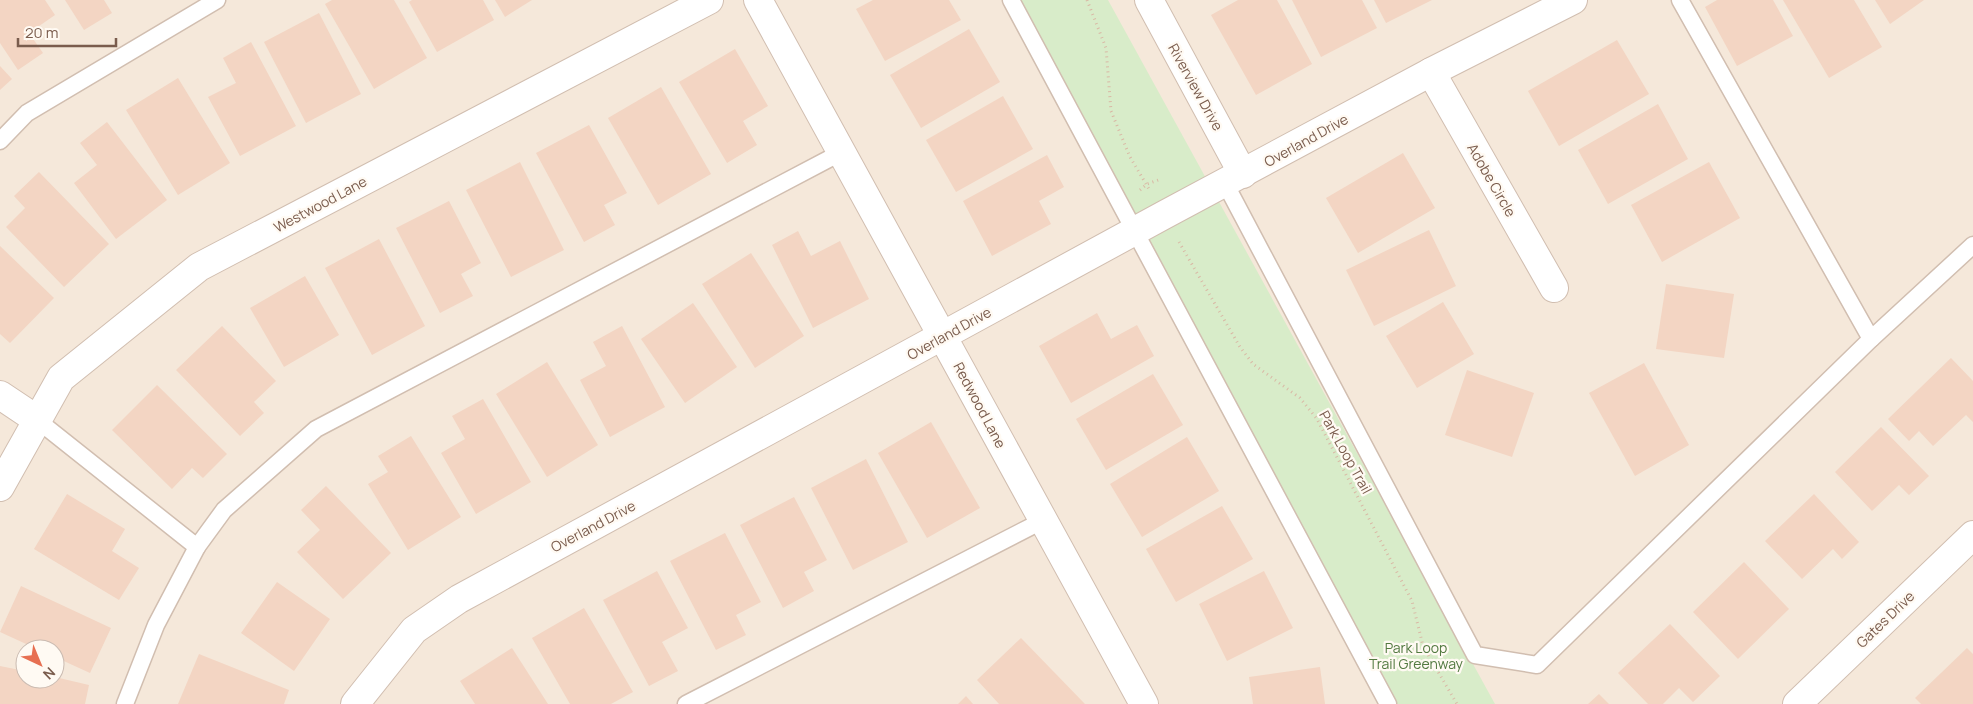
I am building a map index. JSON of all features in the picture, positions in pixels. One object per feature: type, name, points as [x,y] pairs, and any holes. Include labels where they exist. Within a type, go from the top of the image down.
[{"type":"street","name":"Westwood Lane","points":[[0,487],[36,419],[61,378],[199,267],[709,0]]},
{"type":"street","name":"Redwood Lane","points":[[758,0],[1144,704]]},
{"type":"street","name":"Riverview Drive","points":[[1149,0],[1234,179]]},
{"type":"street","name":"Overland Drive","points":[[355,704],[414,630],[459,599],[1431,72],[1573,0]]},
{"type":"street","name":"Adobe Circle","points":[[1431,72],[1554,288]]},
{"type":"street","points":[[0,395],[36,419]]},
{"type":"street","name":"Gates Drive","points":[[1797,704],[1973,535]]},
{"type":"lane","points":[[0,141],[27,113],[217,0]]},
{"type":"lane","points":[[1011,0],[1388,704]]},
{"type":"lane","points":[[1680,0],[1871,339]]},
{"type":"lane","points":[[125,704],[156,625],[197,547],[224,510],[316,429],[842,152]]},
{"type":"lane","points":[[1234,179],[1476,655],[1536,665],[1871,339],[1973,245]]},
{"type":"lane","points":[[36,419],[197,547]]},
{"type":"lane","points":[[686,704],[1042,521]]},
{"type":"path","points":[[1087,0],[1106,48],[1110,111],[1130,157],[1151,191]]},
{"type":"path","name":"Park Loop Trail","points":[[1176,237],[1240,347],[1254,364],[1300,398],[1317,419],[1412,601],[1423,646],[1457,704]]},
{"type":"shaded area","points":[[0,0],[1973,0],[1973,704],[0,704]]},
{"type":"green space","name":"Park Loop Trail Greenway","points":[[1016,0],[1108,0],[1495,704],[1390,704]]},
{"type":"building","points":[[0,0],[45,0],[55,15],[29,33],[43,53],[18,70],[0,43]]},
{"type":"building","points":[[65,0],[104,0],[112,13],[84,30]]},
{"type":"building","points":[[332,0],[394,0],[427,58],[374,89],[325,4]]},
{"type":"building","points":[[412,0],[483,0],[494,20],[437,52],[409,2]]},
{"type":"building","points":[[495,0],[532,0],[505,17]]},
{"type":"building","points":[[873,0],[949,0],[961,20],[885,61],[856,9]]},
{"type":"building","points":[[1238,0],[1277,0],[1312,64],[1256,95],[1211,15]]},
{"type":"building","points":[[1292,0],[1362,0],[1377,28],[1321,57]]},
{"type":"building","points":[[1374,0],[1432,0],[1386,23]]},
{"type":"building","points":[[1717,0],[1773,0],[1793,36],[1737,66],[1705,7]]},
{"type":"building","points":[[1783,0],[1854,0],[1882,47],[1829,78]]},
{"type":"building","points":[[1875,0],[1924,0],[1890,24]]},
{"type":"building","points":[[319,13],[361,94],[306,123],[264,42]]},
{"type":"building","points":[[969,29],[1000,82],[921,128],[890,75]]},
{"type":"building","points":[[1617,40],[1649,94],[1559,146],[1528,91]]},
{"type":"building","points":[[251,42],[296,126],[240,156],[208,97],[236,83],[223,58]]},
{"type":"building","points":[[735,49],[768,106],[743,121],[757,145],[727,163],[679,82]]},
{"type":"building","points":[[0,66],[12,79],[0,90]]},
{"type":"building","points":[[178,78],[230,163],[178,195],[126,110]]},
{"type":"building","points":[[661,87],[711,174],[658,205],[608,118]]},
{"type":"building","points":[[1003,96],[1033,149],[956,192],[926,140]]},
{"type":"building","points":[[1658,104],[1688,159],[1608,204],[1578,150]]},
{"type":"building","points":[[107,122],[167,200],[116,239],[74,183],[97,165],[80,143]]},
{"type":"building","points":[[589,125],[627,193],[604,205],[615,225],[584,242],[536,153]]},
{"type":"building","points":[[1403,153],[1435,208],[1358,253],[1326,198]]},
{"type":"building","points":[[1047,155],[1064,187],[1039,201],[1051,224],[992,256],[963,201]]},
{"type":"building","points":[[520,162],[564,250],[511,277],[466,190]]},
{"type":"building","points":[[1709,162],[1740,218],[1662,262],[1631,205]]},
{"type":"building","points":[[39,172],[109,244],[64,287],[6,227],[25,208],[14,196]]},
{"type":"building","points":[[449,201],[481,263],[461,274],[473,296],[440,313],[396,228]]},
{"type":"building","points":[[1429,230],[1456,286],[1374,326],[1346,270]]},
{"type":"building","points":[[798,231],[811,256],[840,241],[869,299],[813,328],[772,245]]},
{"type":"building","points":[[379,239],[425,326],[372,355],[325,268]]},
{"type":"building","points":[[0,246],[54,298],[10,343],[0,334]]},
{"type":"building","points":[[751,253],[804,336],[755,368],[702,284]]},
{"type":"building","points":[[305,276],[339,335],[284,367],[250,308]]},
{"type":"building","points":[[1666,284],[1734,294],[1724,358],[1656,349]]},
{"type":"building","points":[[1443,302],[1474,354],[1417,388],[1386,336]]},
{"type":"building","points":[[693,303],[737,367],[685,403],[641,339]]},
{"type":"building","points":[[1097,313],[1111,339],[1137,325],[1154,356],[1071,403],[1039,346]]},
{"type":"building","points":[[222,326],[276,381],[254,402],[264,413],[240,436],[176,370]]},
{"type":"building","points":[[622,326],[665,407],[610,437],[580,380],[606,366],[593,342]]},
{"type":"building","points":[[1951,358],[1973,381],[1973,422],[1966,415],[1933,446],[1919,431],[1909,441],[1888,419]]},
{"type":"building","points":[[547,362],[598,445],[547,477],[496,394]]},
{"type":"building","points":[[1644,363],[1689,445],[1635,476],[1589,393]]},
{"type":"building","points":[[1467,370],[1534,393],[1512,457],[1445,435]]},
{"type":"building","points":[[1153,374],[1183,425],[1106,470],[1076,419]]},
{"type":"building","points":[[157,385],[227,454],[203,478],[192,468],[172,489],[112,430]]},
{"type":"building","points":[[483,399],[531,482],[476,514],[441,453],[465,439],[452,416]]},
{"type":"building","points":[[931,422],[980,508],[927,538],[878,453]]},
{"type":"building","points":[[1881,427],[1929,476],[1909,495],[1899,485],[1872,511],[1835,472]]},
{"type":"building","points":[[411,436],[461,517],[408,550],[368,484],[388,472],[378,456]]},
{"type":"building","points":[[1187,437],[1219,491],[1142,537],[1110,484]]},
{"type":"building","points":[[866,459],[908,542],[853,570],[811,488]]},
{"type":"building","points":[[326,486],[391,553],[343,599],[297,552],[320,530],[301,510]]},
{"type":"building","points":[[67,494],[125,529],[112,551],[139,568],[119,600],[34,549]]},
{"type":"building","points":[[1814,494],[1859,542],[1842,559],[1833,549],[1802,579],[1765,541]]},
{"type":"building","points":[[794,497],[827,560],[804,572],[814,591],[783,608],[740,525]]},
{"type":"building","points":[[1222,506],[1253,559],[1176,602],[1146,549]]},
{"type":"building","points":[[725,533],[761,602],[736,615],[746,635],[716,650],[670,561]]},
{"type":"building","points":[[1744,562],[1789,609],[1738,659],[1693,612]]},
{"type":"building","points":[[657,571],[688,628],[662,642],[678,671],[649,686],[603,600]]},
{"type":"building","points":[[1264,571],[1293,628],[1227,661],[1199,604]]},
{"type":"building","points":[[277,582],[330,619],[294,671],[241,633]]},
{"type":"building","points":[[21,586],[111,628],[90,673],[65,662],[65,639],[15,639],[0,632]]},
{"type":"building","points":[[584,608],[633,692],[611,704],[570,704],[532,638]]},
{"type":"building","points":[[1670,624],[1720,676],[1693,702],[1679,688],[1663,704],[1648,704],[1618,673]]},
{"type":"building","points":[[1021,638],[1085,704],[999,704],[977,680]]},
{"type":"building","points":[[512,648],[548,704],[475,704],[460,681]]},
{"type":"building","points":[[1967,648],[1973,654],[1973,704],[1921,704],[1915,698]]},
{"type":"building","points":[[199,654],[289,690],[284,704],[178,704]]},
{"type":"building","points":[[0,666],[15,669],[15,689],[65,689],[65,679],[89,685],[85,704],[0,704]]},
{"type":"building","points":[[1320,667],[1325,704],[1253,704],[1249,677]]},
{"type":"building","points":[[1599,694],[1609,704],[1588,704]]},
{"type":"building","points":[[966,696],[973,704],[958,704]]}]
